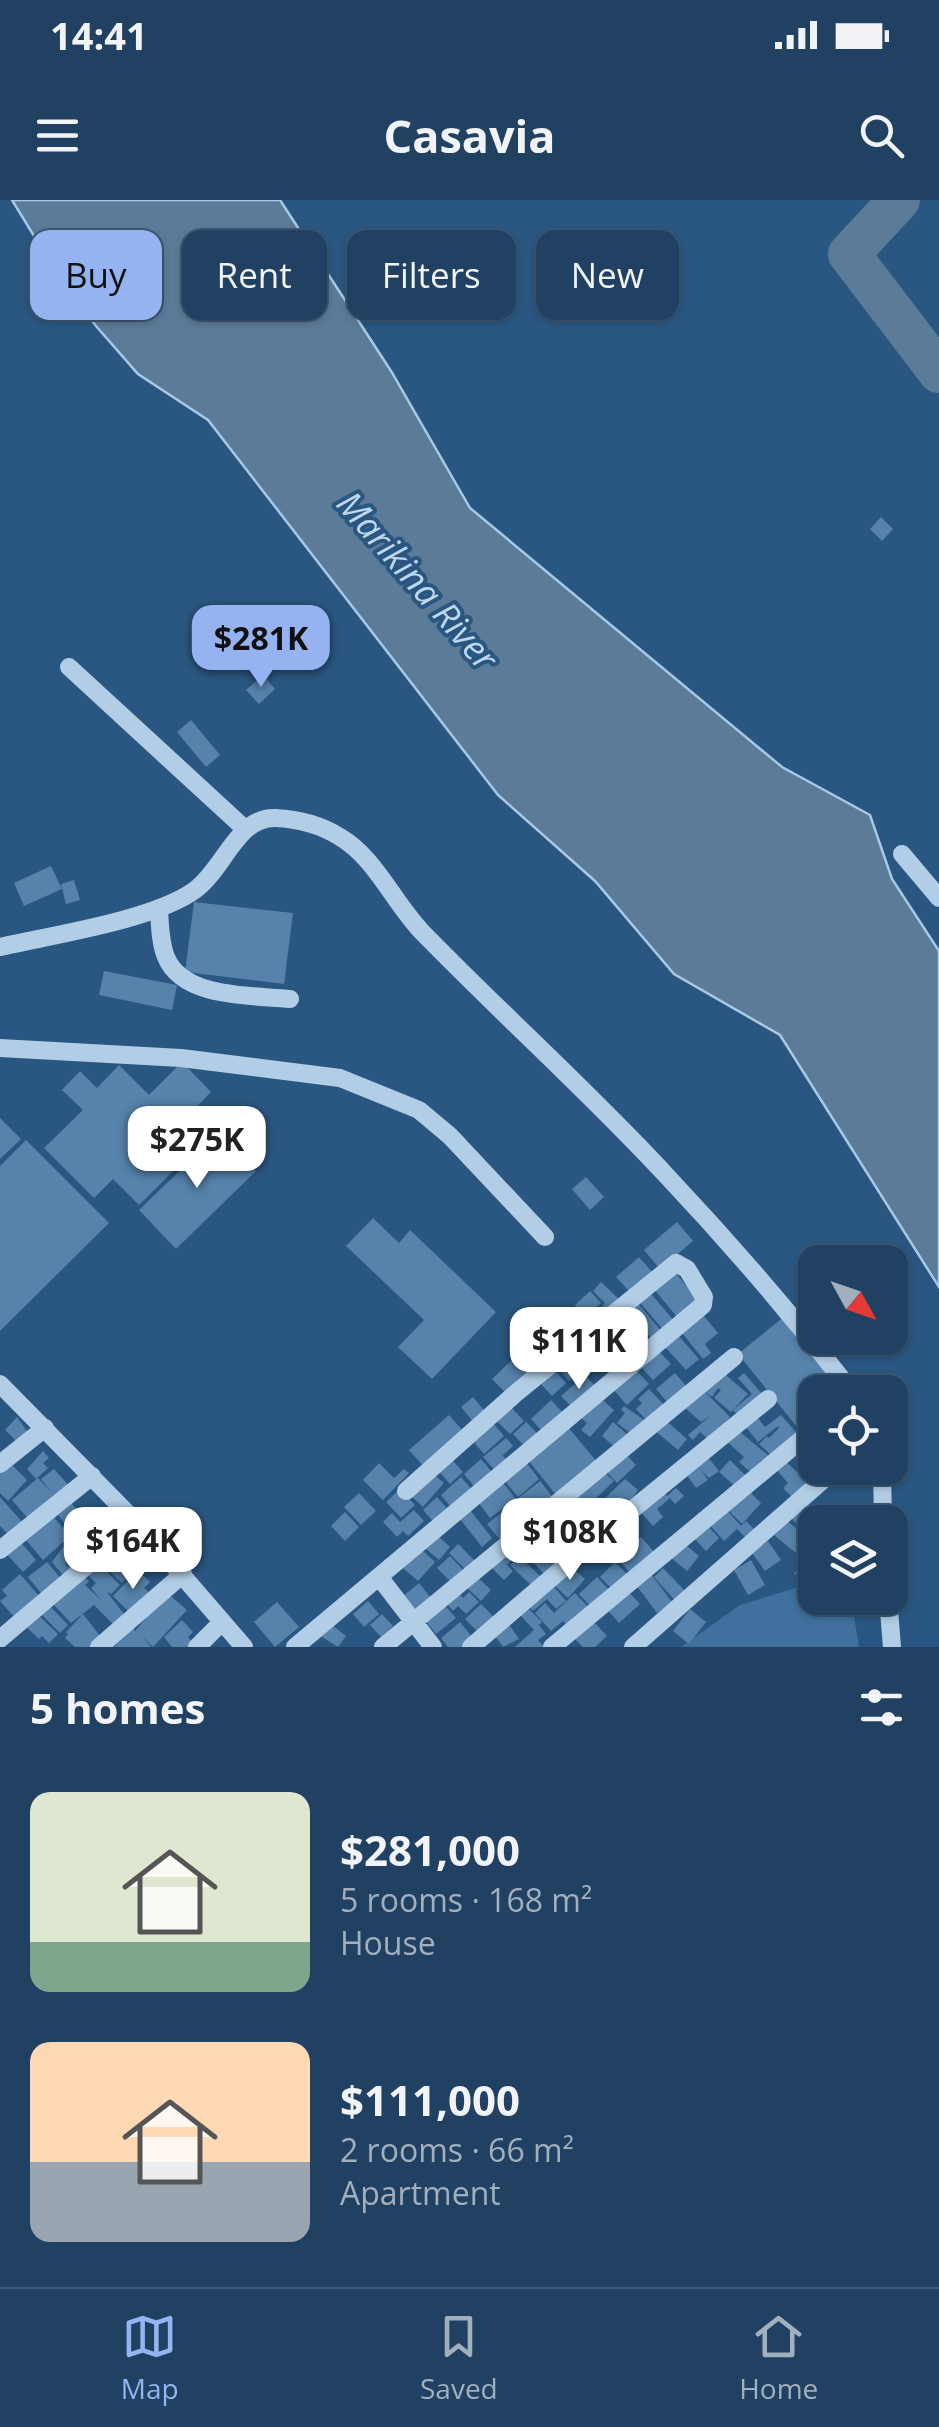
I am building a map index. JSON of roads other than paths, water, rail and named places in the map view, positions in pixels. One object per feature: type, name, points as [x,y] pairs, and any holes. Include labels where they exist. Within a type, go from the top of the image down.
[{"type":"street","points":[[69,666],[244,828]]},
{"type":"street","points":[[0,947],[159,910],[192,892],[215,873],[244,828],[272,818],[311,824],[340,837],[362,854],[424,935],[664,1172],[780,1300],[839,1375]]},
{"type":"street","points":[[902,854],[939,898]]},
{"type":"street","points":[[159,910],[167,960],[184,980],[212,990],[290,999]]},
{"type":"street","points":[[0,1048],[181,1058],[340,1078],[419,1110],[450,1136],[546,1237]]},
{"type":"street","points":[[295,1647],[702,1305],[704,1296],[688,1269],[676,1263],[516,1393],[406,1491]]},
{"type":"street","points":[[383,1647],[734,1357]]},
{"type":"street","points":[[0,1384],[136,1523],[244,1647]]},
{"type":"street","points":[[471,1647],[768,1398]]},
{"type":"street","points":[[0,1464],[45,1428]]},
{"type":"street","points":[[552,1647],[798,1442]]},
{"type":"street","points":[[0,1550],[92,1476]]},
{"type":"street","points":[[633,1647],[817,1485]]},
{"type":"street","points":[[0,1639],[136,1523]]},
{"type":"street","points":[[99,1647],[183,1574]]},
{"type":"street","points":[[380,1578],[433,1647]]},
{"type":"street","points":[[889,1615],[892,1647]]},
{"type":"street","points":[[197,1647],[222,1622]]},
{"type":"water","name":"Marikina River","points":[[12,200],[280,200],[299,230],[182,230],[182,320],[327,320],[327,272],[347,303],[347,320],[358,320],[470,508],[782,767],[870,815],[892,879],[939,951],[939,1287],[780,1035],[674,974],[595,881],[498,795],[208,420],[138,374],[91,320],[162,320],[162,230],[30,230]]},
{"type":"waterway","points":[[899,200],[849,254],[939,372]]}]
